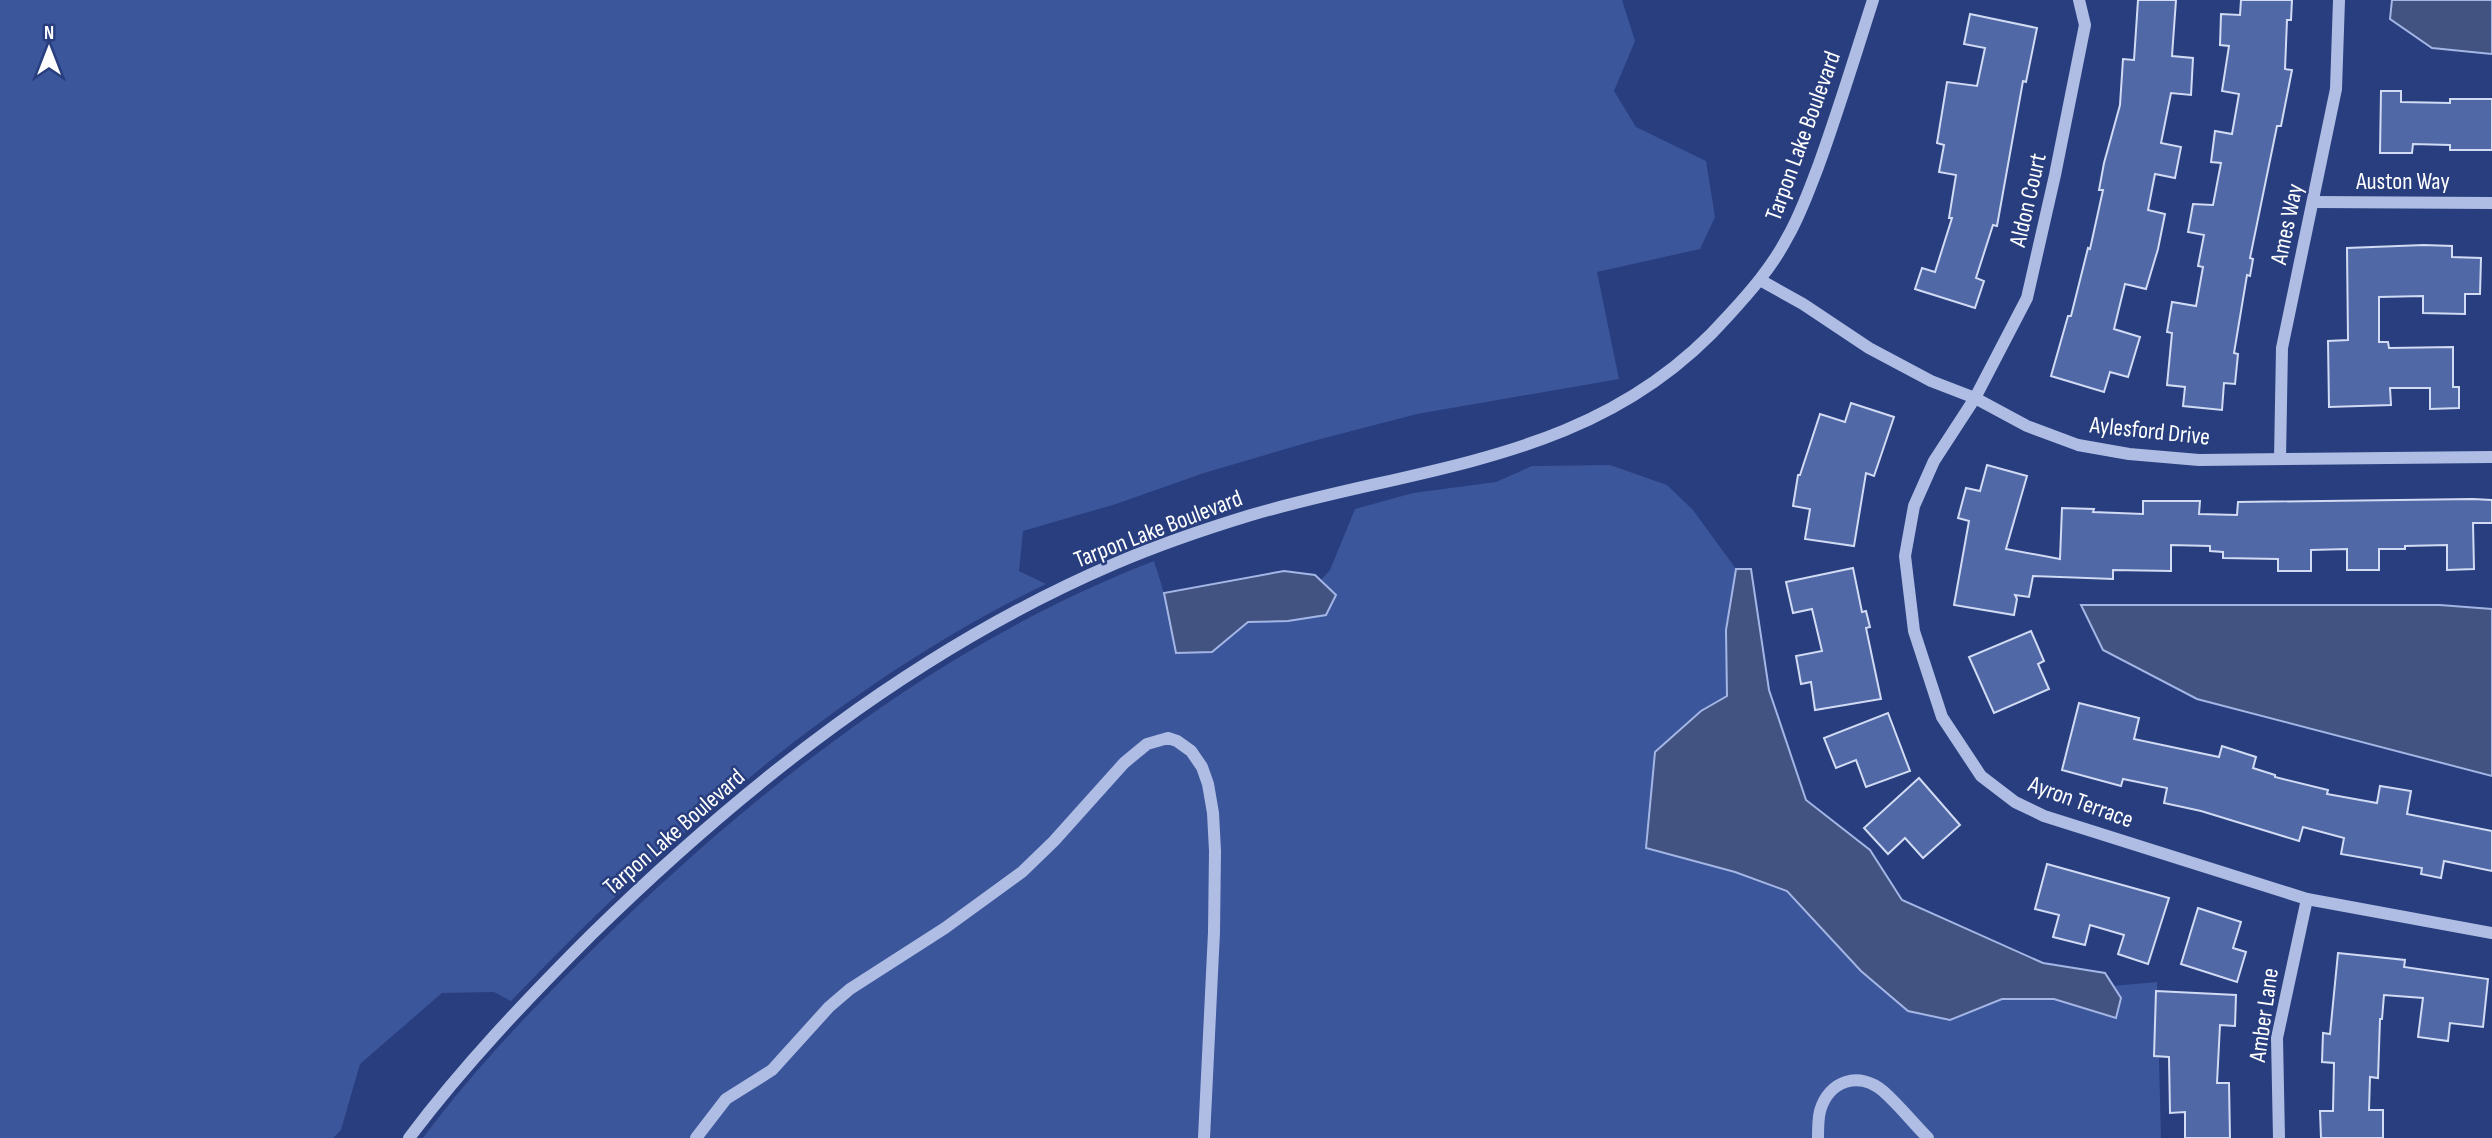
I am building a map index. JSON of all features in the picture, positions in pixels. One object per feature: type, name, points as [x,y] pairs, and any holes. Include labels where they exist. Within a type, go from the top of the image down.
[{"type":"street","name":"Tarpon Lake Boulevard","points":[[409,1138],[486,1044],[562,963],[636,891],[722,815],[802,750],[864,705],[958,645],[1030,604],[1102,570],[1188,536],[1253,514],[1482,459],[1577,427],[1619,404],[1675,366],[1710,337],[1760,279],[1788,238],[1835,119],[1873,0]]},
{"type":"street","name":"Aldon Court","points":[[1975,398],[2026,298],[2055,175],[2085,25],[2079,0]]},
{"type":"street","name":"Ames Way","points":[[2280,458],[2282,348],[2336,89],[2339,0]]},
{"type":"street","name":"Auston Way","points":[[2313,202],[2492,203]]},
{"type":"street","name":"Aylesford Drive","points":[[1760,279],[1869,348],[1931,381],[1975,398],[2027,426],[2078,444],[2129,454],[2199,460],[2492,457]]},
{"type":"street","name":"Ayron Terrace","points":[[1975,398],[1934,461],[1914,506],[1905,556],[1914,631],[1942,717],[1981,776],[2015,802],[2044,816],[2306,899],[2492,933]]},
{"type":"street","points":[[696,1138],[726,1099],[772,1070],[840,998],[945,928],[1022,872],[1054,841],[1124,762],[1147,744],[1168,738],[1191,751],[1202,767],[1213,813],[1214,932],[1204,1138]]},
{"type":"street","name":"Amber Lane","points":[[2279,1138],[2277,1038],[2306,899]]},
{"type":"street","points":[[1818,1138],[1820,1111],[1825,1100],[1839,1084],[1855,1080],[1864,1080],[1884,1092],[1928,1138]]},
{"type":"shaded area","points":[[0,0],[1622,0],[1635,41],[1614,91],[1636,127],[1706,161],[1715,217],[1700,249],[1597,272],[1619,379],[1417,414],[1204,473],[1116,504],[1023,531],[1019,571],[1046,584],[971,624],[898,668],[828,716],[761,768],[632,881],[511,1001],[494,992],[442,993],[360,1064],[341,1130],[333,1138],[0,1138]]},
{"type":"shaded area","points":[[2392,0],[2492,0],[2492,54],[2432,48],[2390,19]]},
{"type":"shaded area","points":[[1610,465],[1667,485],[1693,510],[1736,569],[1726,630],[1727,696],[1701,711],[1735,872],[1787,891],[1861,971],[1908,1011],[1950,1020],[2002,999],[2054,999],[2116,1018],[2121,998],[2113,986],[2157,982],[2161,1138],[423,1138],[484,1063],[550,992],[658,887],[722,830],[856,725],[927,677],[1000,633],[1076,595],[1154,561],[1164,593],[1212,652],[1248,622],[1288,621],[1326,615],[1336,595],[1320,581],[1330,570],[1355,509],[1413,493],[1496,482],[1532,466]]},
{"type":"shaded area","points":[[1736,569],[1751,569],[1769,690],[1806,800],[1870,850],[1902,900],[2043,963],[2105,973],[2121,998],[2116,1018],[2054,999],[2002,999],[1950,1020],[1908,1011],[1861,971],[1787,891],[1735,872],[1646,848],[1655,752],[1701,711],[1727,696],[1726,630]]},
{"type":"shaded area","points":[[1284,571],[1315,575],[1336,595],[1326,615],[1288,621],[1248,622],[1212,652],[1176,653],[1164,593]]},
{"type":"shaded area","points":[[2081,605],[2440,605],[2492,609],[2492,776],[2197,699],[2103,650]]},
{"type":"building","points":[[2138,0],[2176,0],[2172,56],[2193,58],[2191,95],[2171,93],[2161,143],[2181,147],[2175,178],[2155,174],[2148,210],[2165,214],[2158,249],[2146,289],[2125,284],[2114,329],[2140,337],[2128,377],[2110,372],[2104,392],[2051,376],[2068,316],[2071,316],[2088,248],[2090,249],[2103,190],[2099,190],[2104,163],[2120,105],[2123,59],[2134,60]]},
{"type":"building","points":[[2241,0],[2292,0],[2291,20],[2287,20],[2285,69],[2292,70],[2281,126],[2277,126],[2250,258],[2253,259],[2250,276],[2247,275],[2234,353],[2238,354],[2235,384],[2224,383],[2222,410],[2183,406],[2185,387],[2167,385],[2172,333],[2167,332],[2172,302],[2196,306],[2203,267],[2198,266],[2204,235],[2188,232],[2193,204],[2213,205],[2221,163],[2211,162],[2215,131],[2232,134],[2239,94],[2222,91],[2229,46],[2220,45],[2221,14],[2240,15]]},
{"type":"building","points":[[1970,14],[2037,28],[2026,82],[2023,81],[1997,226],[1993,225],[1976,278],[1984,281],[1975,308],[1915,289],[1922,268],[1935,272],[1952,218],[1949,218],[1956,175],[1939,172],[1944,145],[1937,143],[1947,82],[1977,86],[1985,48],[1964,44]]},
{"type":"building","points":[[2381,91],[2401,91],[2401,102],[2450,103],[2450,99],[2492,99],[2492,150],[2450,150],[2450,145],[2413,144],[2412,153],[2380,153]]},
{"type":"building","points":[[2452,246],[2452,257],[2481,258],[2480,294],[2465,294],[2465,314],[2423,313],[2423,296],[2379,297],[2379,342],[2388,342],[2389,348],[2453,347],[2453,387],[2459,387],[2459,408],[2430,409],[2430,388],[2390,388],[2391,405],[2329,407],[2328,341],[2348,340],[2347,248]]},
{"type":"building","points":[[1851,403],[1894,417],[1874,476],[1866,473],[1854,546],[1805,539],[1810,509],[1793,506],[1798,475],[1820,414],[1845,422]]},
{"type":"building","points":[[1987,465],[2027,476],[2006,549],[2060,559],[2062,508],[2143,514],[2143,501],[2200,501],[2199,514],[2237,515],[2238,502],[2492,500],[2492,523],[2473,523],[2474,569],[2447,570],[2447,545],[2379,549],[2379,570],[2347,570],[2347,549],[2311,550],[2311,571],[2278,571],[2278,559],[2223,558],[2223,552],[2210,551],[2210,546],[2171,545],[2171,571],[2113,570],[2113,579],[2033,576],[2029,597],[2015,595],[2017,599],[2014,615],[1954,605],[1969,521],[1958,518],[1966,488],[1980,491]]},
{"type":"building","points":[[1853,568],[1862,612],[1866,611],[1870,627],[1866,628],[1881,699],[1815,710],[1811,682],[1801,684],[1796,656],[1822,651],[1812,609],[1793,613],[1786,582]]},
{"type":"building","points":[[2031,631],[2044,661],[2038,664],[2049,689],[1994,713],[1969,657]]},
{"type":"building","points":[[2079,703],[2139,718],[2134,739],[2219,757],[2222,746],[2256,757],[2253,768],[2275,777],[2328,790],[2327,794],[2377,803],[2380,786],[2411,791],[2407,814],[2492,831],[2492,871],[2444,861],[2441,878],[2421,874],[2422,868],[2341,854],[2344,838],[2303,827],[2299,841],[2201,811],[2164,803],[2167,788],[2123,779],[2121,786],[2062,770]]},
{"type":"building","points":[[1888,713],[1910,771],[1866,787],[1856,760],[1836,768],[1824,738]]},
{"type":"building","points":[[1919,778],[1960,825],[1923,858],[1905,838],[1888,854],[1864,828]]},
{"type":"building","points":[[2047,864],[2169,898],[2148,964],[2118,954],[2124,935],[2090,925],[2085,945],[2053,937],[2059,915],[2035,909]]},
{"type":"building","points":[[2198,908],[2241,922],[2233,948],[2246,952],[2237,982],[2181,964]]},
{"type":"building","points":[[2338,953],[2405,960],[2404,967],[2488,979],[2483,1027],[2450,1023],[2448,1041],[2418,1037],[2423,998],[2384,995],[2380,1019],[2378,1078],[2370,1077],[2369,1110],[2383,1110],[2383,1138],[2321,1138],[2320,1111],[2333,1111],[2334,1063],[2322,1062],[2323,1033],[2330,1034]]},
{"type":"building","points":[[2156,991],[2236,995],[2235,1026],[2220,1025],[2217,1083],[2229,1083],[2230,1138],[2185,1138],[2185,1112],[2170,1113],[2169,1057],[2154,1056]]}]
